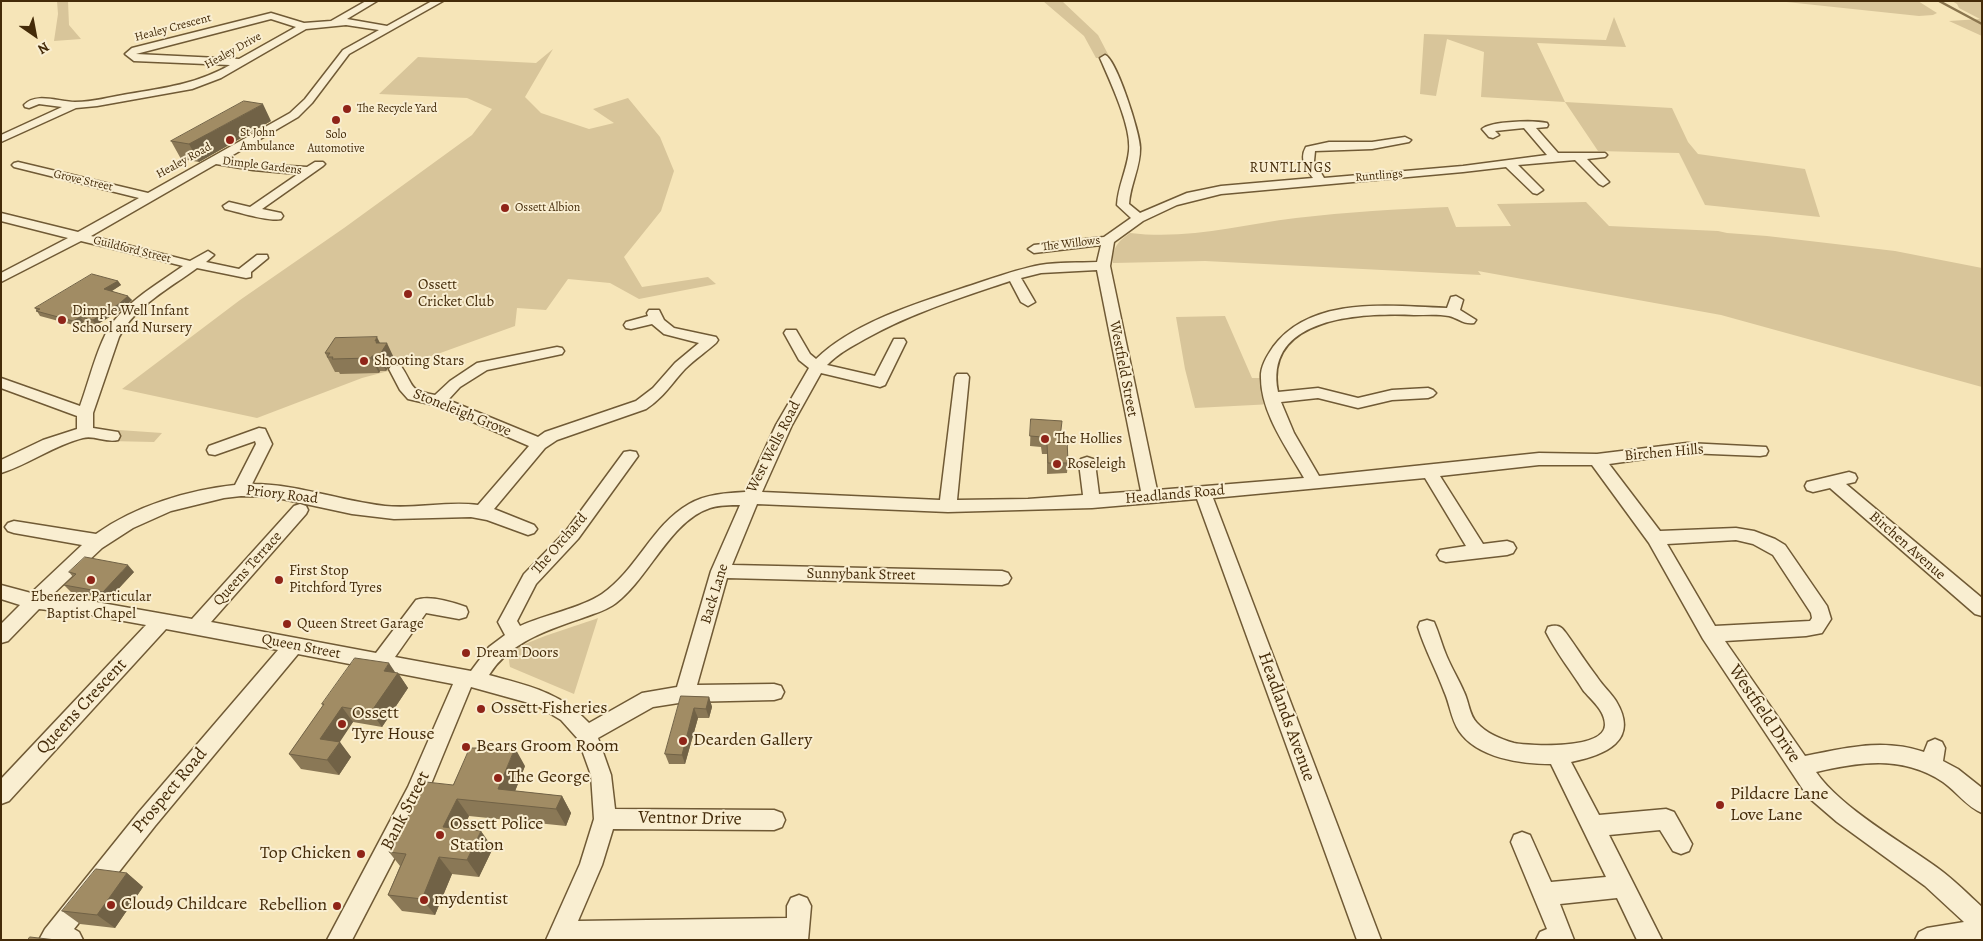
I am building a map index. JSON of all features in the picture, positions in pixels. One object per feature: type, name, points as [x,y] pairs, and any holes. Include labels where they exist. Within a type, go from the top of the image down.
[{"type":"street","points":[[334,22],[372,1]]},
{"type":"street","name":"Healey Road","points":[[1,278],[78,237],[304,108],[338,60],[346,52],[439,1]]},
{"type":"street","name":"Healey Crescent","points":[[240,62],[134,58],[130,54],[143,48],[271,16],[304,26]]},
{"type":"street","name":"Healey Drive","points":[[29,105],[38,101],[74,105],[121,100],[188,87],[217,76],[304,26],[346,22],[388,29]]},
{"type":"street","points":[[1105,58],[1132,131],[1135,147],[1124,189],[1123,205],[1139,218]]},
{"type":"street","points":[[1,139],[74,105]]},
{"type":"street","points":[[1474,126],[1490,132],[1517,125],[1543,125]]},
{"type":"street","points":[[1528,126],[1555,157]]},
{"type":"street","points":[[1320,180],[1308,162],[1310,149],[1331,145],[1378,145],[1405,140]]},
{"type":"street","name":"Runtlings","points":[[1108,240],[1139,218],[1191,196],[1221,190],[1463,169],[1555,157],[1601,154]]},
{"type":"street","points":[[1578,156],[1603,182]]},
{"type":"street","name":"Dimple Gardens","points":[[215,160],[253,167],[309,171]]},
{"type":"street","points":[[1509,163],[1537,190]]},
{"type":"street","name":"Dimple Gardens","points":[[252,211],[320,164]]},
{"type":"street","name":"Grove Street","points":[[18,166],[149,197]]},
{"type":"street","points":[[229,206],[277,216]]},
{"type":"street","name":"Guildford Street","points":[[1,217],[190,264],[244,273],[262,258]]},
{"type":"street","name":"The Willows","points":[[1034,249],[1108,240]]},
{"type":"street","name":"Westfield Street","points":[[1108,240],[1103,266],[1150,497]]},
{"type":"street","points":[[85,432],[85,413],[112,337],[119,324],[145,299],[190,264],[208,255]]},
{"type":"street","name":"West Wells Road","points":[[471,679],[504,642],[608,598],[625,583],[682,518],[696,508],[723,500],[751,498],[784,425],[817,367],[833,350],[879,325],[931,303],[1012,276],[1041,269],[1103,266]]},
{"type":"street","points":[[1012,276],[1023,289],[1025,299],[1028,302]]},
{"type":"street","points":[[1315,483],[1271,398],[1267,378],[1271,363],[1278,349],[1297,328],[1330,315],[1372,317],[1454,306],[1470,320]]},
{"type":"street","points":[[631,326],[655,316],[663,329],[670,333],[712,340]]},
{"type":"street","points":[[791,333],[804,357],[817,367],[880,382],[899,342]]},
{"type":"street","points":[[482,512],[539,444],[551,436],[651,400],[659,394],[679,367],[712,340]]},
{"type":"street","points":[[438,401],[465,377],[482,366],[532,359],[557,351]]},
{"type":"street","name":"Stoneleigh Grove","points":[[396,369],[407,390],[413,396],[438,401],[539,444]]},
{"type":"street","points":[[948,506],[962,377]]},
{"type":"street","points":[[1,383],[85,413]]},
{"type":"street","points":[[1271,398],[1318,393],[1358,403],[1392,396],[1433,395]]},
{"type":"street","points":[[1,467],[49,444],[85,432],[112,436]]},
{"type":"street","points":[[214,450],[259,433],[264,444],[241,490]]},
{"type":"street","name":"Birchen Hills","points":[[1597,460],[1687,448],[1760,451]]},
{"type":"street","name":"The Orchard","points":[[516,636],[506,622],[530,579],[572,535],[630,456]]},
{"type":"street","name":"Headlands Road","points":[[751,498],[948,506],[1028,505],[1203,494],[1429,472],[1538,459],[1597,460]]},
{"type":"street","name":"Westfield Drive","points":[[1597,460],[1654,538],[1710,634],[1816,790],[1845,815],[1933,878],[1982,923]]},
{"type":"street","points":[[1086,463],[1092,502]]},
{"type":"street","points":[[1429,472],[1478,551]]},
{"type":"street","name":"Birchen Avenue","points":[[1813,486],[1841,480],[1982,609]]},
{"type":"street","name":"Priory Road","points":[[36,602],[74,562],[98,541],[128,524],[185,500],[213,493],[241,490],[271,492],[363,509],[399,513],[446,509],[482,512],[528,529]]},
{"type":"street","name":"Headlands Avenue","points":[[1203,494],[1369,940]]},
{"type":"street","name":"Back Lane","points":[[685,694],[720,571],[751,498]]},
{"type":"street","name":"Queens Terrace","points":[[196,627],[300,510]]},
{"type":"street","points":[[14,527],[98,541]]},
{"type":"street","points":[[1654,538],[1736,534],[1770,544],[1780,550],[1820,610],[1822,618],[1815,628],[1710,634]]},
{"type":"street","points":[[1446,555],[1507,548]]},
{"type":"street","name":"Sunnybank Street","points":[[720,571],[1002,578]]},
{"type":"street","name":"Queen Street","points":[[1,592],[36,602],[85,607],[471,679],[541,698],[568,714],[587,734]]},
{"type":"street","points":[[1,636],[36,602]]},
{"type":"street","points":[[380,662],[422,605],[459,612]]},
{"type":"street","name":"Queens Crescent","points":[[1,794],[162,621]]},
{"type":"street","points":[[1427,627],[1429,658],[1455,693],[1466,726],[1478,737],[1515,752],[1557,755],[1577,752],[1596,746],[1608,739],[1615,728],[1614,716],[1606,702],[1592,686],[1575,647],[1554,632]]},
{"type":"street","name":"Prospect Road","points":[[58,939],[147,819],[293,646]]},
{"type":"street","name":"Bank Street","points":[[339,940],[416,794],[471,679]]},
{"type":"street","points":[[774,692],[685,694],[649,699],[587,734],[601,775],[605,818],[591,865],[560,936],[797,935],[799,906]]},
{"type":"street","points":[[1800,766],[1865,754],[1886,753],[1933,757],[1982,803]]},
{"type":"street","points":[[1557,755],[1650,940]]},
{"type":"street","name":"Ventnor Drive","points":[[605,818],[774,820]]},
{"type":"street","points":[[1593,826],[1666,819],[1681,844]]},
{"type":"street","points":[[1522,842],[1563,938],[1548,940]]},
{"type":"street","points":[[1545,894],[1624,886]]},
{"type":"street","points":[[1927,940],[1982,930]]},
{"type":"shaded area","points":[[57,1],[68,1],[69,25],[81,39],[54,41],[58,14]]},
{"type":"shaded area","points":[[1043,1],[1062,1],[1098,35],[1110,58],[1096,58],[1084,36]]},
{"type":"shaded area","points":[[1777,1],[1918,1],[1937,13],[1919,16]]},
{"type":"shaded area","points":[[1952,1],[1982,1],[1982,36],[1949,21],[1980,19],[1959,8]]},
{"type":"shaded area","points":[[1614,17],[1626,47],[1537,43],[1565,102],[1481,97],[1484,52],[1447,39],[1436,96],[1420,94],[1424,34],[1606,40]]},
{"type":"shaded area","points":[[553,49],[525,97],[541,113],[589,129],[614,123],[593,109],[628,98],[660,137],[674,171],[661,211],[624,257],[642,287],[708,277],[716,284],[639,299],[610,283],[568,279],[546,310],[517,308],[515,326],[396,369],[362,378],[257,418],[122,389],[240,300],[344,228],[472,135],[492,109],[467,98],[379,94],[418,57],[536,63]]},
{"type":"shaded area","points":[[1565,102],[1672,108],[1688,142],[1698,154],[1805,169],[1820,217],[1705,205],[1679,153],[1598,151]]},
{"type":"shaded area","points":[[1586,202],[1609,226],[1718,231],[1767,236],[1895,251],[1982,268],[1982,387],[1721,315],[1478,271],[1481,275],[1205,261],[1113,263],[1117,245],[1130,233],[1173,235],[1315,216],[1448,207],[1456,227],[1511,226],[1497,204]]},
{"type":"shaded area","points":[[1225,316],[1252,378],[1267,378],[1273,404],[1195,408],[1185,369],[1176,317]]},
{"type":"shaded area","points":[[119,430],[162,433],[154,442],[108,441]]},
{"type":"shaded area","points":[[598,618],[574,694],[510,667],[510,655],[518,648],[539,638]]},
{"type":"building","points":[[244,101],[263,104],[189,144],[171,141]]},
{"type":"building","points":[[92,274],[118,281],[104,289],[128,296],[119,304],[93,320],[80,317],[73,321],[36,311],[40,309],[35,308]]},
{"type":"building","points":[[377,337],[376,343],[387,343],[379,356],[332,359],[333,357],[327,357],[330,353],[325,353],[335,338]]},
{"type":"building","points":[[1031,419],[1062,421],[1060,438],[1067,438],[1068,463],[1048,463],[1047,444],[1042,444],[1042,437],[1030,436]]},
{"type":"building","points":[[85,557],[128,565],[103,592],[64,585],[76,574],[69,572]]},
{"type":"building","points":[[355,658],[389,663],[384,671],[398,673],[371,712],[342,707],[320,739],[340,742],[327,760],[289,754],[324,704],[322,704]]},
{"type":"building","points":[[681,696],[709,697],[706,709],[694,708],[682,755],[665,754]]},
{"type":"building","points":[[470,748],[515,748],[498,789],[562,796],[556,809],[457,799],[443,827],[481,831],[467,860],[439,857],[422,899],[388,895],[406,854],[389,852],[426,782],[453,785]]},
{"type":"building","points":[[96,869],[127,873],[97,915],[62,911]]},
{"type":"building","points":[[30,937],[56,940],[28,940]]},
{"type":"waterway","points":[[1939,1],[1982,24]]},
{"type":"place","name":"The Recycle Yard","points":[[347,109]]},
{"type":"place","name":"Solo Automotive","points":[[336,120]]},
{"type":"place","name":"St John Ambulance","points":[[230,140]]},
{"type":"place","name":"Ossett Albion","points":[[505,208]]},
{"type":"place","name":"Ossett Cricket Club","points":[[408,294]]},
{"type":"place","name":"Dimple Well Infant School and Nursery","points":[[62,320]]},
{"type":"place","name":"Shooting Stars","points":[[364,361]]},
{"type":"place","name":"The Hollies","points":[[1045,439]]},
{"type":"place","name":"Roseleigh","points":[[1057,464]]},
{"type":"place","name":"Ebenezer Particular Baptist Chapel","points":[[91,580]]},
{"type":"place","name":"First Stop Pitchford Tyres","points":[[279,580]]},
{"type":"place","name":"Queen Street Garage","points":[[287,624]]},
{"type":"place","name":"Dream Doors","points":[[466,653]]},
{"type":"place","name":"Ossett Fisheries","points":[[481,709]]},
{"type":"place","name":"Ossett Tyre House","points":[[342,724]]},
{"type":"place","name":"Dearden Gallery","points":[[683,741]]},
{"type":"place","name":"Bears Groom Room","points":[[466,747]]},
{"type":"place","name":"The George","points":[[498,778]]},
{"type":"place","name":"Pildacre Lane Love Lane","points":[[1720,805]]},
{"type":"place","name":"Ossett Police Station","points":[[440,835]]},
{"type":"place","name":"Top Chicken","points":[[361,854]]},
{"type":"place","name":"mydentist","points":[[424,900]]},
{"type":"place","name":"Cloud9 Childcare","points":[[111,905]]},
{"type":"place","name":"Rebellion","points":[[337,906]]},
{"type":"district","name":"RUNTLINGS","points":[[1291,169]]}]
